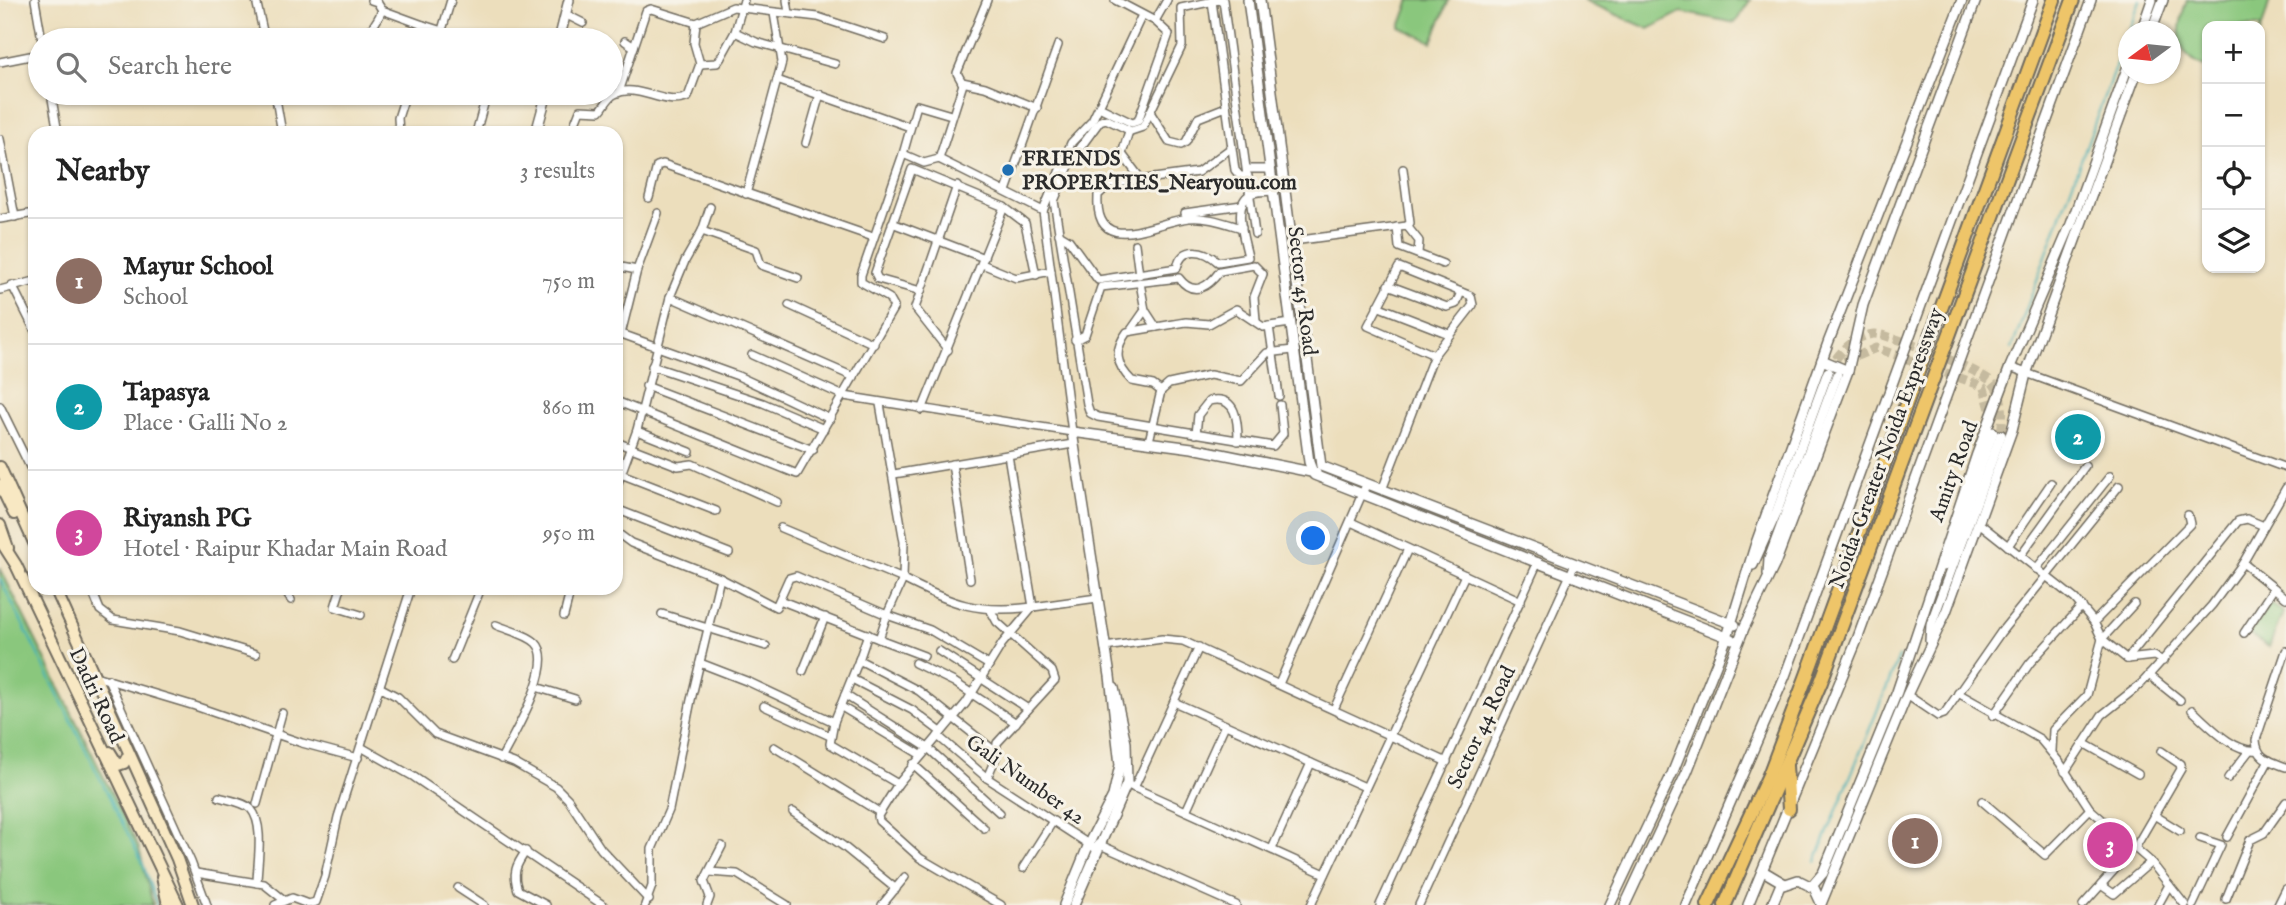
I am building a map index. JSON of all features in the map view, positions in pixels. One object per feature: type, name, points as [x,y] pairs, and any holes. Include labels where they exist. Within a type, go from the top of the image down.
[{"type":"highway","name":"Noida-Greater Noida Expressway","points":[[1708,905],[1769,775],[2054,0]]},
{"type":"highway","name":"Noida-Greater Noida Expressway","points":[[1725,905],[1821,682],[2073,0]]},
{"type":"highway","points":[[1786,766],[1789,809]]},
{"type":"main road","points":[[0,467],[28,529]]},
{"type":"main road","points":[[0,485],[28,540]]},
{"type":"main road","points":[[0,525],[9,554]]},
{"type":"main road","name":"Dadri Road","points":[[0,540],[28,594]]},
{"type":"main road","name":"Dadri Road","points":[[28,595],[160,866]]},
{"type":"main road","name":"Dadri Road","points":[[58,595],[177,859],[193,905]]},
{"type":"main road","points":[[92,730],[105,743],[115,763],[124,763],[129,754]]},
{"type":"main road","points":[[160,866],[168,905]]},
{"type":"main road","points":[[160,866],[177,905]]},
{"type":"street","points":[[35,0],[39,28]]},
{"type":"street","points":[[257,0],[263,28]]},
{"type":"street","points":[[371,0],[377,2],[382,10],[432,28]]},
{"type":"street","points":[[443,28],[451,0]]},
{"type":"street","points":[[562,28],[569,0]]},
{"type":"street","points":[[787,0],[789,13]]},
{"type":"street","points":[[903,154],[930,164],[939,159],[962,82],[957,73],[988,0]]},
{"type":"street","points":[[1099,107],[1132,123],[1138,121],[1169,34],[1155,21],[1115,0]]},
{"type":"street","points":[[1155,21],[1167,0]]},
{"type":"street","points":[[1218,0],[1235,170],[1240,176],[1269,169]]},
{"type":"street","points":[[1218,0],[1238,109],[1255,234]]},
{"type":"street","points":[[1218,0],[1181,8],[1182,46],[1143,127],[1137,131],[1129,131],[1103,119],[1078,150],[1055,197],[1075,340],[1090,413],[1098,417],[1153,427],[1238,441],[1275,444],[1283,434],[1269,326]]},
{"type":"street","name":"Sector 45 Road","points":[[1248,0],[1293,350],[1317,464]]},
{"type":"street","name":"Sector 45 Road","points":[[1260,0],[1293,241],[1317,464]]},
{"type":"street","points":[[1610,905],[1672,774],[1727,637],[1747,572],[1822,360],[1962,0]]},
{"type":"street","points":[[1625,905],[1687,772],[1744,628],[1767,580],[1849,371],[1863,305],[1976,0]]},
{"type":"street","points":[[1686,905],[1785,676],[2033,0]]},
{"type":"street","points":[[1748,905],[1857,640],[2091,0]]},
{"type":"street","points":[[2145,21],[2152,0]]},
{"type":"street","points":[[2155,21],[2163,0]]},
{"type":"street","points":[[623,80],[648,9],[696,23],[743,4],[774,13],[823,18],[885,39]]},
{"type":"street","points":[[700,64],[717,63],[735,32],[743,4]]},
{"type":"street","points":[[370,28],[379,19],[382,10]]},
{"type":"street","points":[[746,194],[777,80],[782,48],[774,13]]},
{"type":"street","points":[[565,15],[583,23]]},
{"type":"street","points":[[1068,904],[1094,846],[1118,781],[1120,765],[1110,676],[1073,444],[1043,211],[1071,143],[1092,121],[1142,15]]},
{"type":"street","points":[[623,92],[683,100],[691,92],[700,64],[694,43],[696,23]]},
{"type":"street","points":[[735,32],[756,42],[835,64]]},
{"type":"street","points":[[625,41],[634,47]]},
{"type":"street","points":[[1006,191],[1058,45]]},
{"type":"street","points":[[0,62],[28,56]]},
{"type":"street","points":[[777,80],[911,127]]},
{"type":"street","points":[[962,82],[985,87],[1037,108]]},
{"type":"street","name":"Amity Road","points":[[1812,886],[1823,873],[1863,780],[1897,692],[2010,367],[2071,224],[2122,84]]},
{"type":"street","name":"Amity Road","points":[[1821,904],[1907,695],[1930,647],[1979,523],[2012,430],[2026,374],[2132,84]]},
{"type":"street","points":[[806,143],[820,94]]},
{"type":"street","points":[[53,105],[57,126]]},
{"type":"street","points":[[277,105],[281,126]]},
{"type":"street","points":[[399,126],[402,105]]},
{"type":"street","points":[[479,126],[484,105]]},
{"type":"street","points":[[538,126],[544,105]]},
{"type":"street","points":[[574,126],[580,110],[600,111],[604,105]]},
{"type":"street","points":[[623,404],[794,474],[801,471],[894,307],[890,298],[861,282],[873,237],[903,154],[917,105],[951,115]]},
{"type":"street","points":[[1150,112],[1168,142],[1181,145],[1198,118],[1232,105],[1238,109]]},
{"type":"street","points":[[1129,131],[1122,150],[1126,163],[1141,179]]},
{"type":"street","points":[[0,139],[15,217]]},
{"type":"street","points":[[1156,327],[1145,310],[1135,244],[1126,235],[1111,231],[1101,218],[1097,205],[1102,190],[1118,183],[1198,172],[1231,148]]},
{"type":"street","points":[[939,159],[1043,211]]},
{"type":"street","points":[[1118,183],[1126,163]]},
{"type":"street","points":[[649,198],[657,166],[663,164],[873,237]]},
{"type":"street","points":[[921,291],[876,277],[912,169],[1004,207],[1025,223],[1036,275]]},
{"type":"street","points":[[1403,170],[1410,223],[1408,226]]},
{"type":"street","points":[[948,350],[915,308],[957,186]]},
{"type":"street","points":[[1075,340],[1085,335],[1099,302],[1100,288],[1177,268],[1181,258],[1190,251],[1204,251],[1218,262],[1248,257],[1242,228],[1242,205],[1251,194],[1273,191]]},
{"type":"street","points":[[1185,213],[1242,205]]},
{"type":"street","points":[[623,467],[642,412],[646,386],[659,346],[670,297],[685,261],[702,231],[710,207]]},
{"type":"street","points":[[922,410],[1004,207]]},
{"type":"street","points":[[623,316],[658,213]]},
{"type":"street","points":[[0,219],[28,214]]},
{"type":"street","points":[[1126,235],[1191,218],[1242,228]]},
{"type":"street","points":[[892,223],[938,240],[1016,278],[1051,271]]},
{"type":"street","points":[[1293,241],[1408,226]]},
{"type":"street","points":[[1408,226],[1419,241],[1418,253]]},
{"type":"street","points":[[1397,227],[1399,247],[1443,264]]},
{"type":"street","points":[[1135,244],[1145,229]]},
{"type":"street","points":[[702,231],[756,250],[761,265],[797,278]]},
{"type":"street","points":[[1059,234],[1069,240],[1098,280],[1179,278],[1192,288],[1203,288],[1215,281],[1220,271],[1254,265],[1263,274],[1254,297],[1256,320]]},
{"type":"street","points":[[623,267],[637,270]]},
{"type":"street","points":[[1382,490],[1434,355],[1474,305],[1471,296],[1402,267],[1397,268],[1368,324],[1369,329],[1434,355]]},
{"type":"street","points":[[0,290],[28,282]]},
{"type":"street","points":[[12,285],[28,317]]},
{"type":"street","points":[[1388,285],[1447,307],[1456,303],[1461,292]]},
{"type":"street","points":[[670,297],[854,377]]},
{"type":"street","points":[[789,305],[874,344]]},
{"type":"street","points":[[1377,306],[1449,334]]},
{"type":"street","points":[[1161,391],[1153,385],[1132,381],[1117,360],[1117,351],[1124,335],[1131,331],[1186,322],[1198,326],[1209,324],[1236,309],[1256,320],[1262,327],[1290,323]]},
{"type":"street","points":[[1131,331],[1145,310]]},
{"type":"street","points":[[623,335],[738,376],[830,419]]},
{"type":"street","points":[[1149,441],[1161,391],[1170,384],[1210,374],[1241,381],[1265,355],[1293,350]]},
{"type":"street","points":[[752,355],[844,396],[880,404],[1238,455],[1314,475],[1739,641]]},
{"type":"street","points":[[1822,360],[1849,371]]},
{"type":"street","points":[[652,366],[763,403],[824,429]]},
{"type":"street","points":[[2010,367],[2286,468]]},
{"type":"street","points":[[1747,572],[1759,557],[1833,373],[1769,559],[1767,580]]},
{"type":"street","points":[[646,386],[813,450]]},
{"type":"street","points":[[1196,434],[1201,410],[1209,401],[1222,401],[1233,407],[1237,415],[1238,441]]},
{"type":"street","points":[[879,639],[902,579],[904,542],[880,404]]},
{"type":"street","points":[[0,406],[28,463]]},
{"type":"street","points":[[636,430],[690,452]]},
{"type":"street","points":[[1915,635],[1925,619],[1997,433],[1931,624],[1930,647]]},
{"type":"street","points":[[623,444],[678,466],[692,464],[777,502]]},
{"type":"street","points":[[894,474],[1073,444]]},
{"type":"street","points":[[1001,905],[913,852],[879,821],[879,812],[913,764],[972,694],[1011,634],[1033,607],[1008,455]]},
{"type":"street","points":[[952,464],[970,579]]},
{"type":"street","points":[[1314,475],[1317,464],[1744,628]]},
{"type":"street","points":[[2021,556],[2085,466]]},
{"type":"street","points":[[2036,569],[2110,476]]},
{"type":"street","points":[[623,478],[716,511]]},
{"type":"street","points":[[2008,546],[2051,483]]},
{"type":"street","points":[[1279,684],[1366,485]]},
{"type":"street","points":[[1907,695],[1938,716],[1944,714],[2001,632],[2049,576],[2119,486]]},
{"type":"street","points":[[2066,772],[2102,715],[2163,661],[2212,605],[2243,563],[2286,488]]},
{"type":"street","points":[[623,512],[729,553]]},
{"type":"street","points":[[2094,622],[2190,524],[2188,515]]},
{"type":"street","points":[[2127,659],[2238,521],[2248,519],[2264,526]]},
{"type":"street","points":[[1351,522],[1521,601]]},
{"type":"street","points":[[1979,523],[2036,569],[2049,576],[2082,606],[2102,639],[2127,659],[2154,656],[2163,661]]},
{"type":"street","points":[[781,528],[942,598],[990,611],[1097,598]]},
{"type":"street","points":[[623,537],[631,543],[720,578],[772,607],[782,601],[789,578],[796,576],[887,615],[930,630],[989,666]]},
{"type":"street","points":[[1334,709],[1408,549]]},
{"type":"street","points":[[1380,905],[1538,562]]},
{"type":"street","points":[[2243,563],[2286,598]]},
{"type":"street","name":"Sector 44 Road","points":[[1419,905],[1575,564]]},
{"type":"street","points":[[1311,905],[1465,575]]},
{"type":"street","points":[[647,902],[652,886],[652,849],[669,810],[720,578]]},
{"type":"street","points":[[2244,633],[2274,588]]},
{"type":"street","points":[[94,595],[100,610],[113,620],[180,631],[256,654]]},
{"type":"street","points":[[288,595],[291,600]]},
{"type":"street","points":[[339,595],[335,607],[360,615]]},
{"type":"street","points":[[275,905],[292,898],[313,904],[325,876],[338,817],[409,595]]},
{"type":"street","points":[[452,660],[478,595]]},
{"type":"street","points":[[564,616],[569,595]]},
{"type":"street","points":[[782,601],[924,656]]},
{"type":"street","points":[[2052,751],[2053,730],[2087,695],[2102,639],[2134,604]]},
{"type":"street","points":[[1993,716],[2030,663],[2082,606]]},
{"type":"street","points":[[987,778],[997,743],[1053,683],[1055,675],[993,619],[990,611]]},
{"type":"street","points":[[662,614],[766,646]]},
{"type":"street","points":[[803,671],[825,617]]},
{"type":"street","points":[[496,625],[537,644],[540,656],[536,687],[501,759]]},
{"type":"street","points":[[867,634],[834,722],[830,736],[832,747],[898,784]]},
{"type":"street","points":[[1105,647],[1174,639],[1199,647],[1447,762]]},
{"type":"street","points":[[1094,846],[1130,786],[1199,647]]},
{"type":"street","points":[[939,651],[1028,709]]},
{"type":"street","points":[[2228,778],[2253,751],[2258,728],[2286,652]]},
{"type":"street","points":[[859,660],[919,691],[996,752]]},
{"type":"street","points":[[700,663],[749,682],[834,722]]},
{"type":"street","points":[[915,663],[972,694],[1016,723]]},
{"type":"street","points":[[2149,675],[2180,700]]},
{"type":"street","points":[[94,676],[276,735],[358,758]]},
{"type":"street","points":[[1110,676],[1120,704],[1130,786]]},
{"type":"street","name":"Gali Number 42","points":[[852,678],[912,710],[987,778],[1094,846],[1230,904]]},
{"type":"street","points":[[108,679],[196,873],[207,905]]},
{"type":"street","points":[[536,687],[575,699]]},
{"type":"street","points":[[381,688],[398,697],[435,734],[501,759],[556,788],[568,799],[601,849],[647,902]]},
{"type":"street","points":[[1958,693],[1993,716],[2040,739],[2052,751],[2090,809],[2151,862],[2185,905]]},
{"type":"street","points":[[845,695],[928,748],[1000,813]]},
{"type":"street","points":[[1174,702],[1366,787]]},
{"type":"street","points":[[765,706],[830,736]]},
{"type":"street","points":[[840,706],[921,755]]},
{"type":"street","points":[[2192,710],[2234,744],[2286,766]]},
{"type":"street","points":[[257,803],[282,713]]},
{"type":"street","points":[[1186,811],[1225,725]]},
{"type":"street","points":[[2085,744],[2138,774]]},
{"type":"street","points":[[361,747],[414,777],[454,807],[526,851],[603,905]]},
{"type":"street","points":[[774,747],[879,812]]},
{"type":"street","points":[[2135,848],[2181,767],[2161,751]]},
{"type":"street","points":[[2227,837],[2269,760]]},
{"type":"street","points":[[1272,849],[1311,763]]},
{"type":"street","points":[[913,764],[984,828]]},
{"type":"street","points":[[1130,786],[1325,874]]},
{"type":"street","points":[[219,797],[247,806],[254,814],[258,836],[257,883]]},
{"type":"street","points":[[1982,801],[2045,855],[2090,809]]},
{"type":"street","points":[[2226,899],[2250,840],[2261,836],[2282,817],[2286,802]]},
{"type":"street","points":[[793,812],[843,846],[896,888]]},
{"type":"street","points":[[2154,815],[2180,831]]},
{"type":"street","points":[[1023,869],[1053,821]]},
{"type":"street","points":[[2193,905],[2221,845],[2200,838]]},
{"type":"street","points":[[707,905],[710,897],[704,881],[722,846]]},
{"type":"street","points":[[526,851],[516,865],[513,877],[518,890],[546,905]]},
{"type":"street","points":[[2101,885],[2114,894],[2151,862]]},
{"type":"street","points":[[2083,905],[2118,866]]},
{"type":"street","points":[[1763,871],[1785,884]]},
{"type":"street","points":[[709,872],[737,874],[787,905]]},
{"type":"street","points":[[196,873],[257,883],[273,889],[284,900]]},
{"type":"street","points":[[882,905],[905,877]]},
{"type":"street","points":[[1757,886],[1764,885],[1773,901],[1785,884],[1798,880],[1812,886],[1821,904]]},
{"type":"street","points":[[2158,905],[2169,885]]},
{"type":"street","points":[[458,888],[484,905]]},
{"type":"street","points":[[2278,905],[2286,889]]},
{"type":"green space","points":[[1410,0],[1449,0],[1432,42],[1400,27]]},
{"type":"green space","points":[[1583,0],[1750,0],[1735,23],[1681,12],[1649,29]]},
{"type":"green space","points":[[2187,0],[2270,0],[2264,21],[2202,21],[2202,66],[2188,56],[2183,48],[2181,21]]},
{"type":"green space","points":[[0,568],[139,848],[153,905],[0,905]]},
{"type":"green space","points":[[2270,603],[2283,612],[2269,647],[2249,634]]},
{"type":"waterway","points":[[2133,21],[2140,0]]},
{"type":"waterway","points":[[2012,348],[2118,59]]},
{"type":"waterway","points":[[0,579],[143,864],[157,905]]},
{"type":"waterway","points":[[1816,861],[1899,657]]},
{"type":"tunnel","points":[[1829,370],[1847,347],[1867,335],[1883,335],[1916,346],[1956,362],[1993,383],[2001,401],[2001,435]]},
{"type":"tunnel","points":[[1838,373],[1843,362],[1876,348],[1984,388],[1992,416]]},
{"type":"place","name":"FRIENDS PROPERTIES_Nearyouu.com","points":[[1008,170]]},
{"type":"place","name":"Tapasya","points":[[2078,437]]},
{"type":"place","name":"Mayur School","points":[[1915,841]]},
{"type":"place","name":"Riyansh PG","points":[[2110,845]]}]
